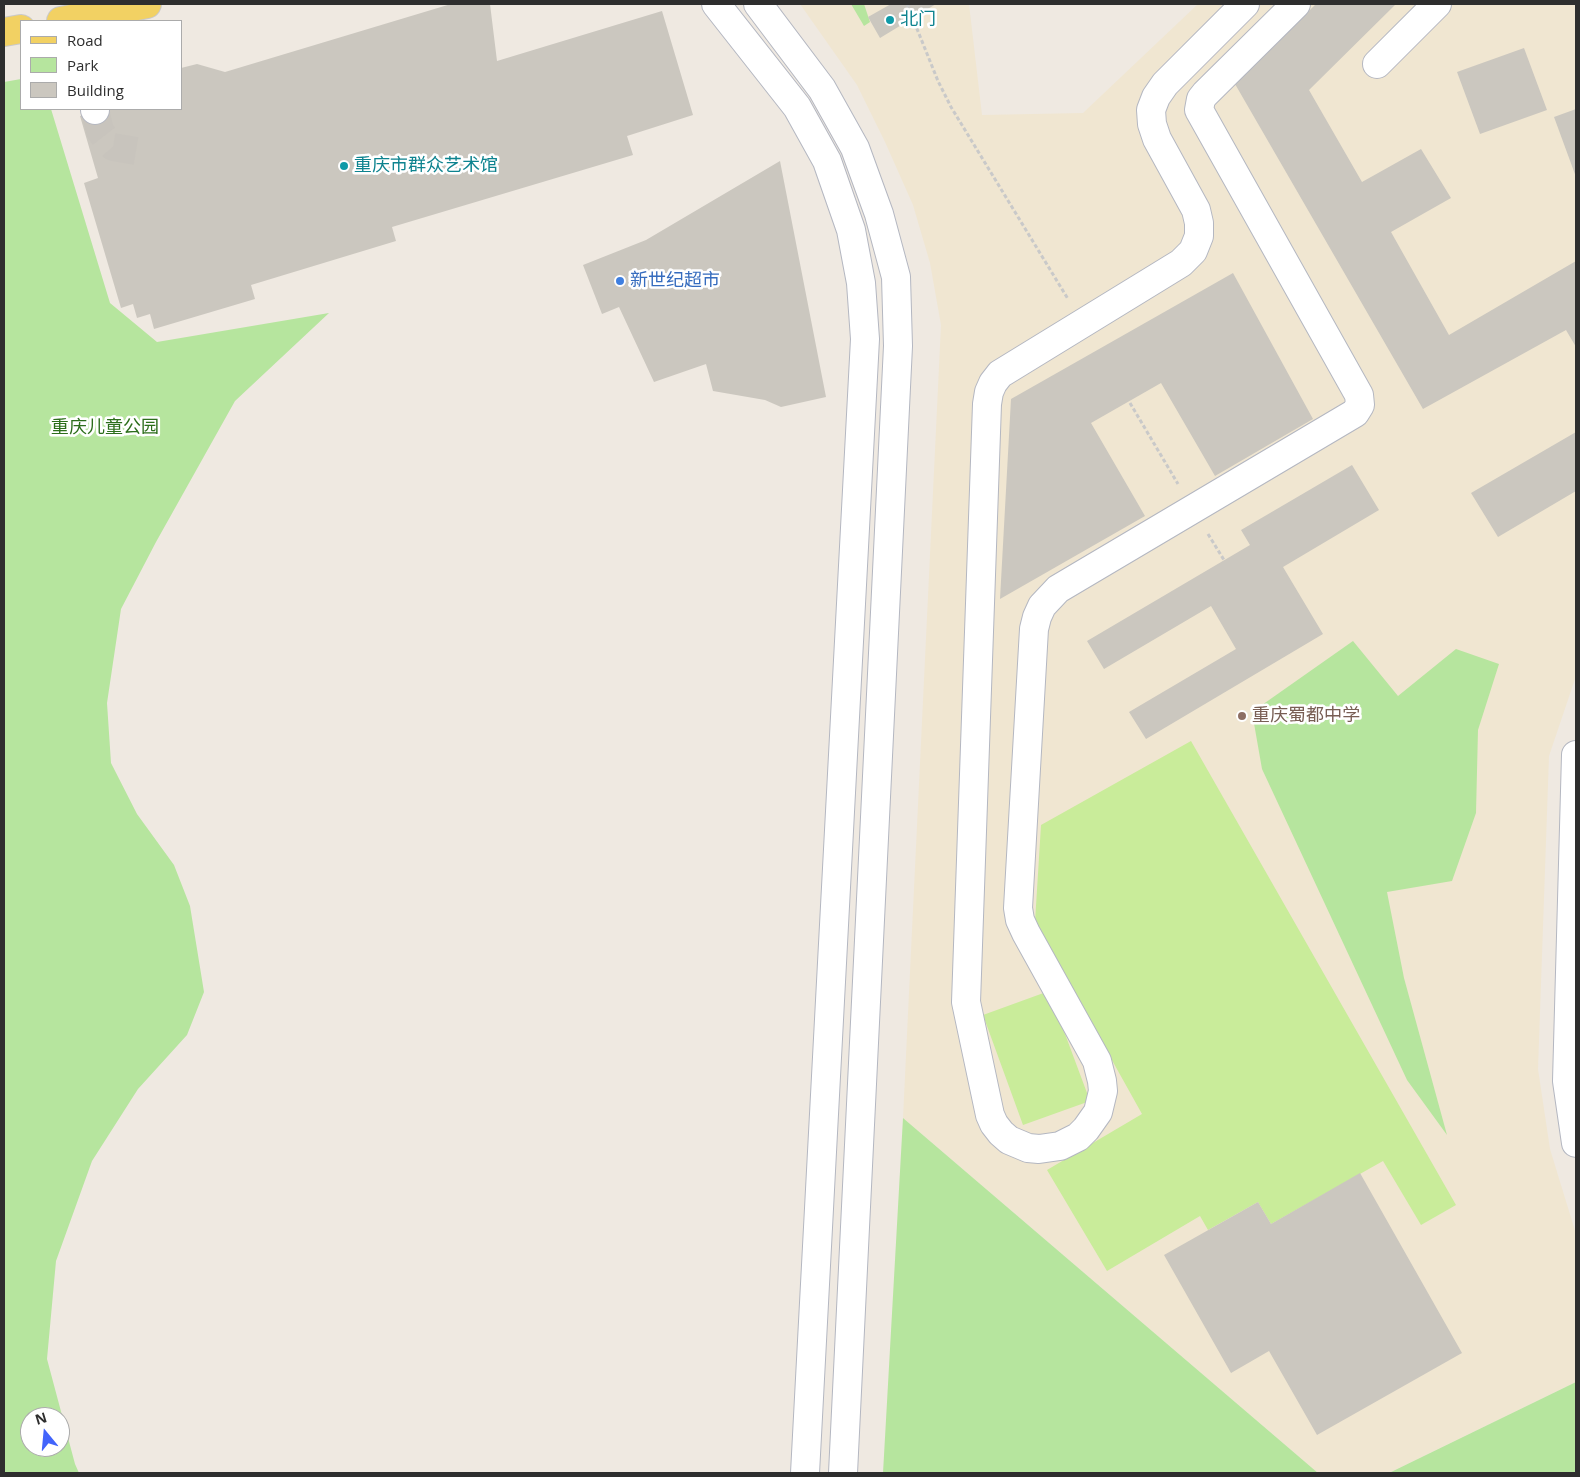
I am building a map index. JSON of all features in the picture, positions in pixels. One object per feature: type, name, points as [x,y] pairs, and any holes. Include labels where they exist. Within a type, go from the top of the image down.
[{"type":"main road","points":[[71,20],[147,4]]},
{"type":"main road","points":[[4,32],[20,29]]},
{"type":"street","points":[[716,4],[797,107],[827,161],[851,230],[861,284],[863,311],[864,339],[805,1473]]},
{"type":"street","points":[[758,4],[822,90],[855,148],[879,214],[896,277],[898,346],[843,1473]]},
{"type":"street","points":[[1245,4],[1165,84],[1156,97],[1151,110],[1152,124],[1157,139],[1196,210],[1200,223],[1199,236],[1193,251],[1181,263],[1006,370],[993,382],[989,392],[966,1002],[990,1115],[994,1124],[1009,1140],[1028,1148],[1060,1146],[1078,1137],[1098,1112],[1102,1091],[1102,1081],[1097,1061],[1026,933],[1020,920],[1018,908],[1034,629],[1037,617],[1042,606],[1058,589],[1355,413],[1360,404],[1359,395],[1199,110],[1201,99],[1205,94],[1296,4]]},
{"type":"street","points":[[1377,64],[1437,4]]},
{"type":"street","points":[[1576,755],[1567,1082],[1576,1143]]},
{"type":"path","points":[[907,4],[938,81],[951,107],[1061,288]]},
{"type":"path","points":[[1130,403],[1180,486]]},
{"type":"shaded area","name":"重庆蜀都中学","points":[[800,4],[969,4],[982,115],[1083,113],[1198,4],[1576,4],[1576,676],[1549,756],[1538,1069],[1550,1149],[1576,1234],[1576,1382],[1389,1473],[1318,1473],[903,1118],[941,325],[930,263],[913,205],[857,85]]},
{"type":"green space","points":[[851,4],[864,4],[870,22],[864,26]]},
{"type":"green space","name":"重庆儿童公园","points":[[20,79],[20,110],[51,110],[110,303],[157,342],[329,313],[235,401],[156,542],[121,609],[107,703],[111,763],[137,814],[174,865],[190,906],[204,992],[187,1035],[138,1089],[92,1161],[56,1261],[47,1359],[60,1407],[20,1407],[20,1457],[70,1457],[70,1445],[79,1473],[4,1473],[4,82]]},
{"type":"green space","points":[[1353,641],[1398,696],[1456,649],[1499,664],[1478,730],[1476,813],[1452,881],[1387,892],[1404,978],[1447,1135],[1407,1080],[1262,769],[1252,712]]},
{"type":"green space","points":[[1191,741],[1456,1205],[1421,1225],[1383,1161],[1271,1224],[1258,1202],[1208,1230],[1200,1216],[1107,1271],[1047,1170],[1142,1114],[1035,922],[1041,825]]},
{"type":"green space","points":[[1049,991],[1090,1101],[1023,1125],[983,1015]]},
{"type":"green space","points":[[903,1118],[1318,1473],[883,1473]]},
{"type":"green space","points":[[1576,1382],[1576,1473],[1389,1473]]},
{"type":"building","name":"重庆市群众艺术馆","points":[[451,4],[490,4],[497,61],[662,11],[693,115],[627,136],[633,155],[392,227],[396,241],[251,285],[255,299],[154,329],[150,314],[137,318],[133,304],[121,308],[84,183],[98,178],[80,116],[100,110],[182,110],[182,68],[197,64],[225,72]]},
{"type":"building","name":"北门","points":[[891,4],[936,4],[880,38],[868,17]]},
{"type":"building","points":[[1316,4],[1396,4],[1309,90],[1362,182],[1421,149],[1451,198],[1391,232],[1449,335],[1576,261],[1576,347],[1566,330],[1423,409],[1235,84]]},
{"type":"building","points":[[1524,48],[1547,110],[1480,134],[1457,72]]},
{"type":"building","points":[[1576,109],[1576,177],[1554,117]]},
{"type":"building","points":[[780,161],[826,397],[781,407],[765,400],[713,391],[706,364],[654,382],[619,307],[602,314],[583,265],[646,240]]},
{"type":"building","points":[[1233,273],[1313,419],[1215,476],[1161,383],[1091,423],[1145,516],[1000,599],[1011,399]]},
{"type":"building","points":[[1576,432],[1576,491],[1498,537],[1471,493]]},
{"type":"building","points":[[1352,465],[1379,510],[1283,567],[1323,634],[1146,739],[1129,712],[1236,649],[1211,606],[1104,669],[1087,641],[1250,545],[1241,530]]},
{"type":"building","points":[[1360,1173],[1462,1353],[1317,1435],[1269,1351],[1231,1373],[1164,1255],[1258,1202],[1271,1224]]},
{"type":"tunnel","points":[[95,110],[100,131],[113,147],[136,151]]},
{"type":"place","name":"北门","points":[[890,20]]},
{"type":"place","name":"重庆市群众艺术馆","points":[[344,166]]},
{"type":"place","name":"新世纪超市","points":[[620,281]]},
{"type":"place","name":"重庆蜀都中学","points":[[1242,716]]}]
